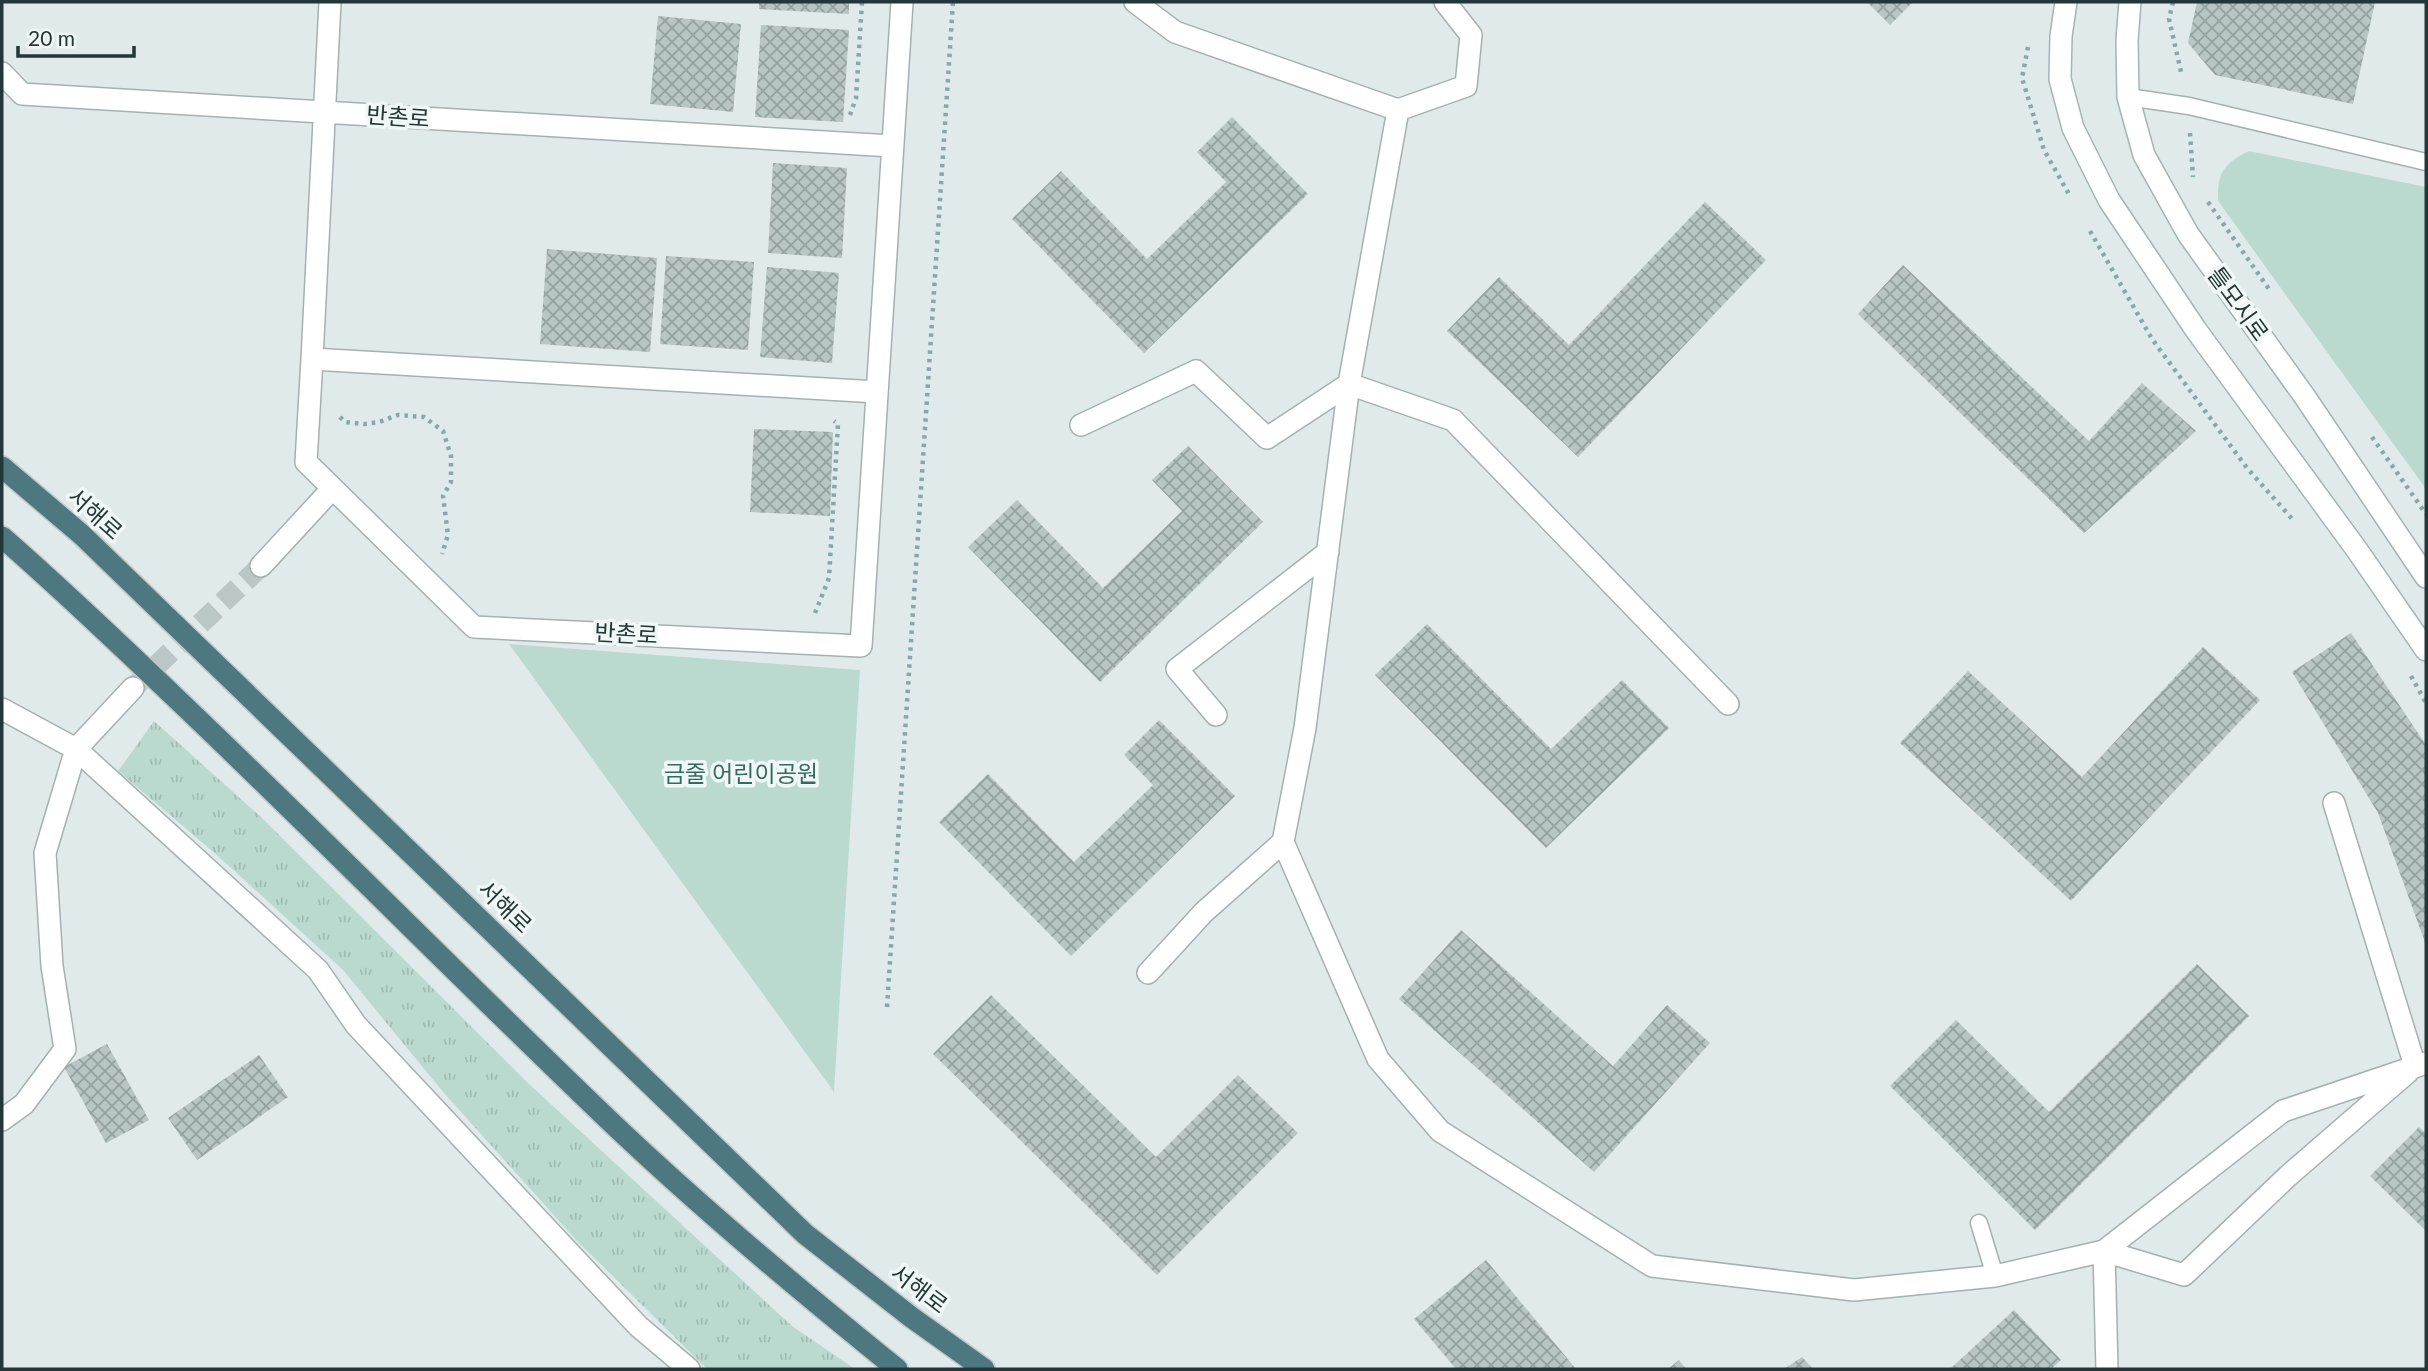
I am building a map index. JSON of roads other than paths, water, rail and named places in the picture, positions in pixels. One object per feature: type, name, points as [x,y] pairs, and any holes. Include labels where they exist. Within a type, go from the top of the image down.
[{"type":"highway","name":"서해로","points":[[2,467],[92,545],[805,1234],[911,1317],[984,1369]]},
{"type":"highway","points":[[2,537],[62,589],[592,1104],[701,1205],[818,1306],[897,1369]]},
{"type":"street","name":"반촌로","points":[[330,2],[306,462],[474,626],[861,646],[902,2]]},
{"type":"street","points":[[1135,2],[1175,32],[1398,110],[1466,86],[1471,35],[1445,2]]},
{"type":"street","points":[[2066,2],[2061,36],[2060,79],[2073,128],[2109,200],[2196,330],[2357,550],[2426,650]]},
{"type":"street","name":"틀모시로","points":[[2130,2],[2127,40],[2128,97],[2144,155],[2188,234],[2305,397],[2426,577]]},
{"type":"street","name":"반촌로","points":[[2,73],[22,94],[892,146]]},
{"type":"street","points":[[1398,110],[1349,384],[1305,728],[1283,842],[1378,1059],[1440,1131],[1652,1266],[1854,1290],[1996,1276],[2104,1251],[2283,1111],[2421,1064]]},
{"type":"street","points":[[312,359],[877,392]]},
{"type":"street","points":[[1081,425],[1196,371],[1266,438],[1349,384]]},
{"type":"street","points":[[1349,384],[1453,420],[1728,704]]},
{"type":"street","points":[[261,566],[332,489]]},
{"type":"street","points":[[1216,715],[1177,669],[1328,552]]},
{"type":"street","points":[[2,1121],[24,1104],[65,1049],[51,966],[45,853],[76,750],[133,688]]},
{"type":"street","points":[[2,709],[76,750],[318,970],[356,1025],[638,1326],[689,1369]]},
{"type":"street","points":[[2334,803],[2421,1064]]},
{"type":"street","points":[[1148,974],[1204,912],[1283,842]]},
{"type":"street","points":[[2104,1251],[2184,1275],[2288,1176],[2421,1064]]},
{"type":"street","points":[[2104,1251],[2107,1369]]},
{"type":"lane","points":[[2128,97],[2189,106],[2426,162]]},
{"type":"lane","points":[[1979,1223],[1996,1276]]},
{"type":"tunnel","points":[[133,688],[261,566]]},
{"type":"park label","name":"금줄 어린이공원","points":[[741,774]]}]
